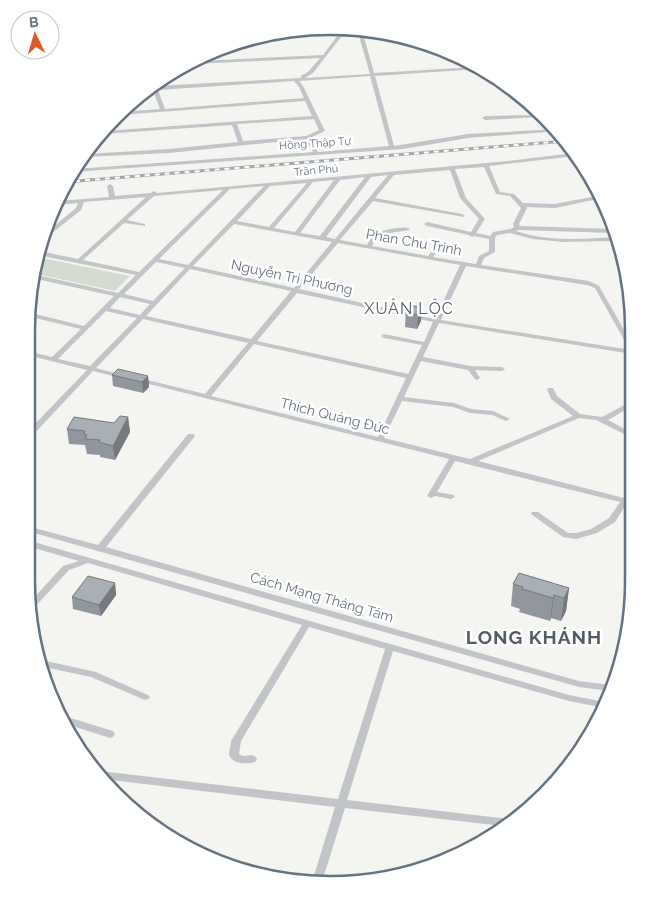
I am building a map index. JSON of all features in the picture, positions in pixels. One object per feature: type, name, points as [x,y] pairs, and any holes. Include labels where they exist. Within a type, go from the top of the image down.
[{"type":"street","points":[[301,78],[311,72],[342,36]]},
{"type":"street","points":[[362,37],[392,147]]},
{"type":"street","points":[[205,63],[323,56]]},
{"type":"street","points":[[163,87],[467,69]]},
{"type":"street","points":[[92,156],[169,151],[307,137],[322,133],[301,86],[294,79]]},
{"type":"street","points":[[155,93],[163,111]]},
{"type":"street","points":[[129,113],[306,99]]},
{"type":"street","points":[[485,118],[534,116]]},
{"type":"street","points":[[110,133],[315,117]]},
{"type":"street","points":[[234,123],[241,143]]},
{"type":"street","name":"Hồng Thập Tự","points":[[82,170],[418,145],[468,136],[548,131]]},
{"type":"street","points":[[307,137],[316,152]]},
{"type":"street","name":"Trần Phú","points":[[64,202],[486,165],[567,155]]},
{"type":"street","points":[[486,165],[498,193],[512,196],[524,209],[514,230]]},
{"type":"street","points":[[452,168],[464,200],[482,219],[472,235]]},
{"type":"street","points":[[206,397],[293,290],[393,173]]},
{"type":"street","points":[[322,238],[370,175]]},
{"type":"street","points":[[296,234],[338,178]]},
{"type":"street","points":[[270,229],[312,180]]},
{"type":"street","points":[[35,428],[269,184]]},
{"type":"street","points":[[110,186],[112,198]]},
{"type":"street","points":[[54,359],[230,187]]},
{"type":"street","points":[[79,261],[154,193]]},
{"type":"street","points":[[522,205],[555,206],[594,198]]},
{"type":"street","points":[[371,199],[462,216]]},
{"type":"street","points":[[53,230],[79,209],[82,200]]},
{"type":"street","points":[[123,221],[143,225]]},
{"type":"street","name":"Phan Chu Trinh","points":[[232,222],[429,258],[593,284],[625,337]]},
{"type":"street","points":[[426,224],[492,238]]},
{"type":"street","points":[[369,247],[370,241],[378,235],[407,229]]},
{"type":"street","points":[[514,230],[522,236],[602,241],[611,240]]},
{"type":"street","points":[[478,266],[481,257],[492,252],[492,238],[495,233],[514,230],[608,231]]},
{"type":"street","points":[[429,258],[440,244]]},
{"type":"street","points":[[45,254],[141,274]]},
{"type":"street","name":"Nguyễn Tri Phương","points":[[155,260],[437,321],[625,351]]},
{"type":"street","points":[[380,440],[464,264]]},
{"type":"street","points":[[40,278],[155,303]]},
{"type":"street","points":[[106,309],[410,377]]},
{"type":"street","points":[[36,316],[86,328]]},
{"type":"street","points":[[384,336],[426,344]]},
{"type":"street","name":"Thích Quảng Đức","points":[[35,355],[625,500]]},
{"type":"street","points":[[419,358],[470,368],[502,369]]},
{"type":"street","points":[[470,368],[477,378]]},
{"type":"street","points":[[551,389],[554,397],[578,416]]},
{"type":"street","points":[[400,399],[454,405],[470,411],[493,413],[506,419]]},
{"type":"street","points":[[603,420],[625,407]]},
{"type":"street","points":[[470,462],[578,416],[589,416],[603,420],[625,432]]},
{"type":"street","points":[[100,549],[191,436]]},
{"type":"street","points":[[451,497],[432,494],[453,458]]},
{"type":"street","points":[[535,514],[566,535],[576,536],[594,530],[612,520],[625,505]]},
{"type":"street","name":"Cách Mạng Tháng Tám","points":[[35,530],[579,684],[605,687]]},
{"type":"street","points":[[35,545],[569,698],[598,704]]},
{"type":"street","points":[[36,600],[66,568],[88,560]]},
{"type":"street","points":[[252,759],[241,760],[234,755],[236,741],[307,623]]},
{"type":"street","points":[[319,875],[390,647]]},
{"type":"street","points":[[47,664],[93,674],[145,697]]},
{"type":"street","points":[[72,722],[110,734]]},
{"type":"street","points":[[108,776],[501,821]]},
{"type":"shaded area","points":[[44,258],[130,276],[115,291],[41,275]]},
{"type":"building","points":[[411,305],[422,308],[418,315],[406,313]]},
{"type":"building","points":[[118,369],[148,376],[142,382],[112,375]]},
{"type":"building","points":[[120,416],[128,417],[113,446],[99,442],[100,440],[85,439],[87,435],[84,434],[85,431],[67,429],[74,417],[114,423]]},
{"type":"building","points":[[519,573],[569,588],[564,598],[554,595],[553,598],[522,589],[523,587],[513,584]]},
{"type":"building","points":[[88,576],[115,583],[99,605],[72,597]]},
{"type":"railway","points":[[76,181],[557,142]]},
{"type":"district","name":"XUÂN LỘC","points":[[409,308]]},
{"type":"district","name":"LONG KHÁNH","points":[[534,637]]}]
